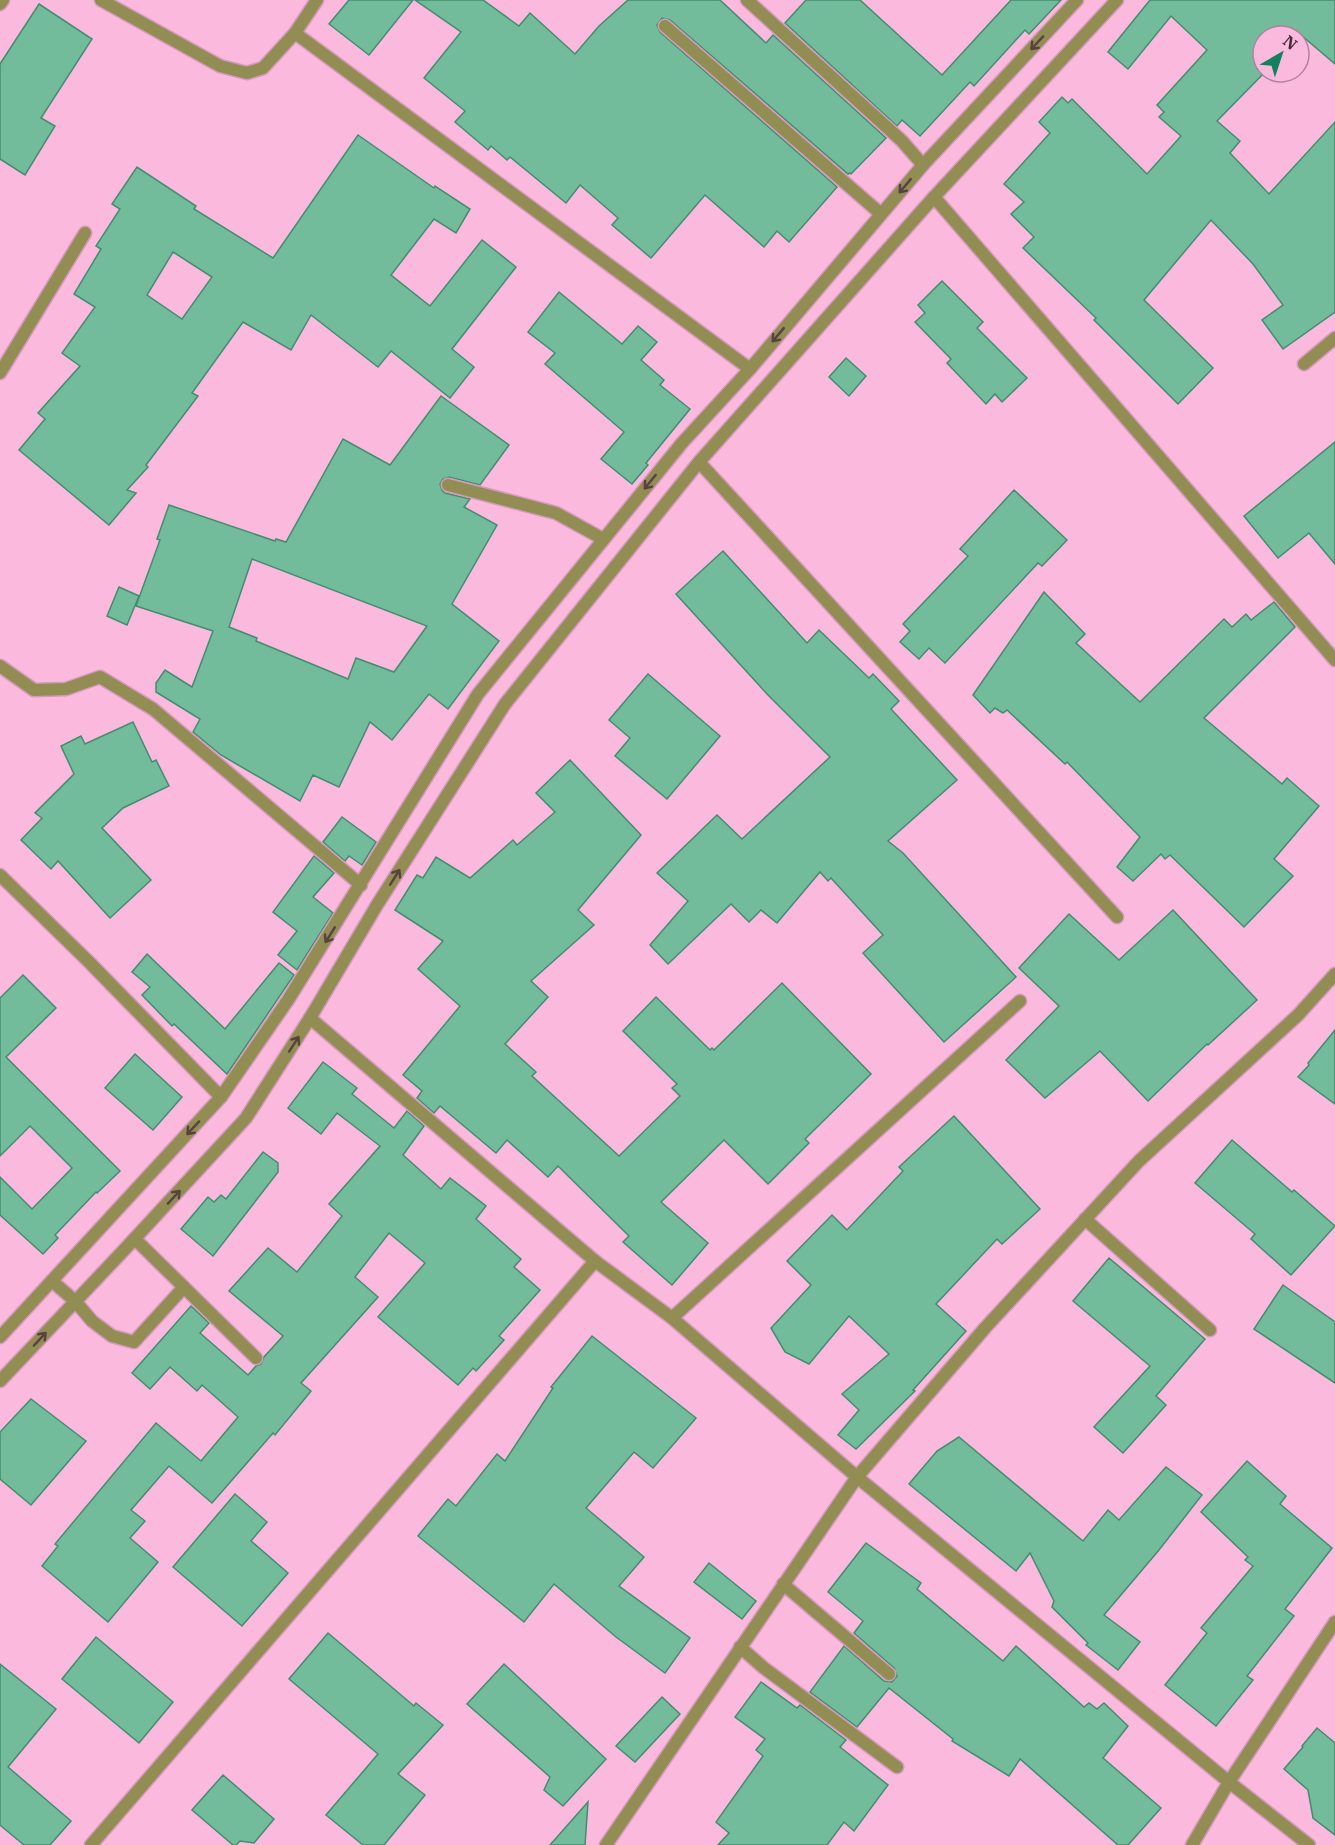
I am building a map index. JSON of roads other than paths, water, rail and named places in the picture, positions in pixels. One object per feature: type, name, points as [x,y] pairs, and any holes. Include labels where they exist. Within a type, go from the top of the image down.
[{"type":"street","points":[[0,4],[3,0]]},
{"type":"street","points":[[101,0],[220,66],[247,73],[263,68],[295,33],[317,0]]},
{"type":"street","points":[[747,0],[902,141],[923,165]]},
{"type":"street","points":[[0,1337],[221,1097],[288,1000],[478,694],[682,443],[750,369],[923,165],[1077,0]]},
{"type":"street","points":[[0,1381],[246,1118],[310,1018],[377,905],[505,704],[699,462],[934,197],[1117,0]]},
{"type":"street","points":[[665,26],[881,214]]},
{"type":"street","points":[[295,33],[750,369]]},
{"type":"street","points":[[934,197],[1335,660]]},
{"type":"street","points":[[0,373],[85,233]]},
{"type":"street","points":[[1304,364],[1335,338]]},
{"type":"street","points":[[699,462],[1116,917]]},
{"type":"street","points":[[448,485],[556,513],[603,539]]},
{"type":"street","points":[[0,666],[34,690],[66,689],[100,677],[153,709],[361,885]]},
{"type":"street","points":[[0,875],[221,1097]]},
{"type":"street","points":[[606,1845],[857,1477],[985,1328],[1139,1161],[1298,1015],[1335,974]]},
{"type":"street","points":[[672,1318],[1020,1001]]},
{"type":"street","points":[[310,1018],[595,1261],[672,1318],[857,1477],[1309,1845]]},
{"type":"street","points":[[1085,1219],[1210,1329]]},
{"type":"street","points":[[135,1239],[256,1358]]},
{"type":"street","points":[[91,1845],[595,1261]]},
{"type":"street","points":[[52,1281],[75,1301],[92,1322],[112,1336],[134,1342],[184,1287]]},
{"type":"street","points":[[783,1584],[889,1674]]},
{"type":"street","points":[[1192,1845],[1229,1782],[1335,1622]]},
{"type":"street","points":[[740,1647],[764,1668],[897,1767]]}]
